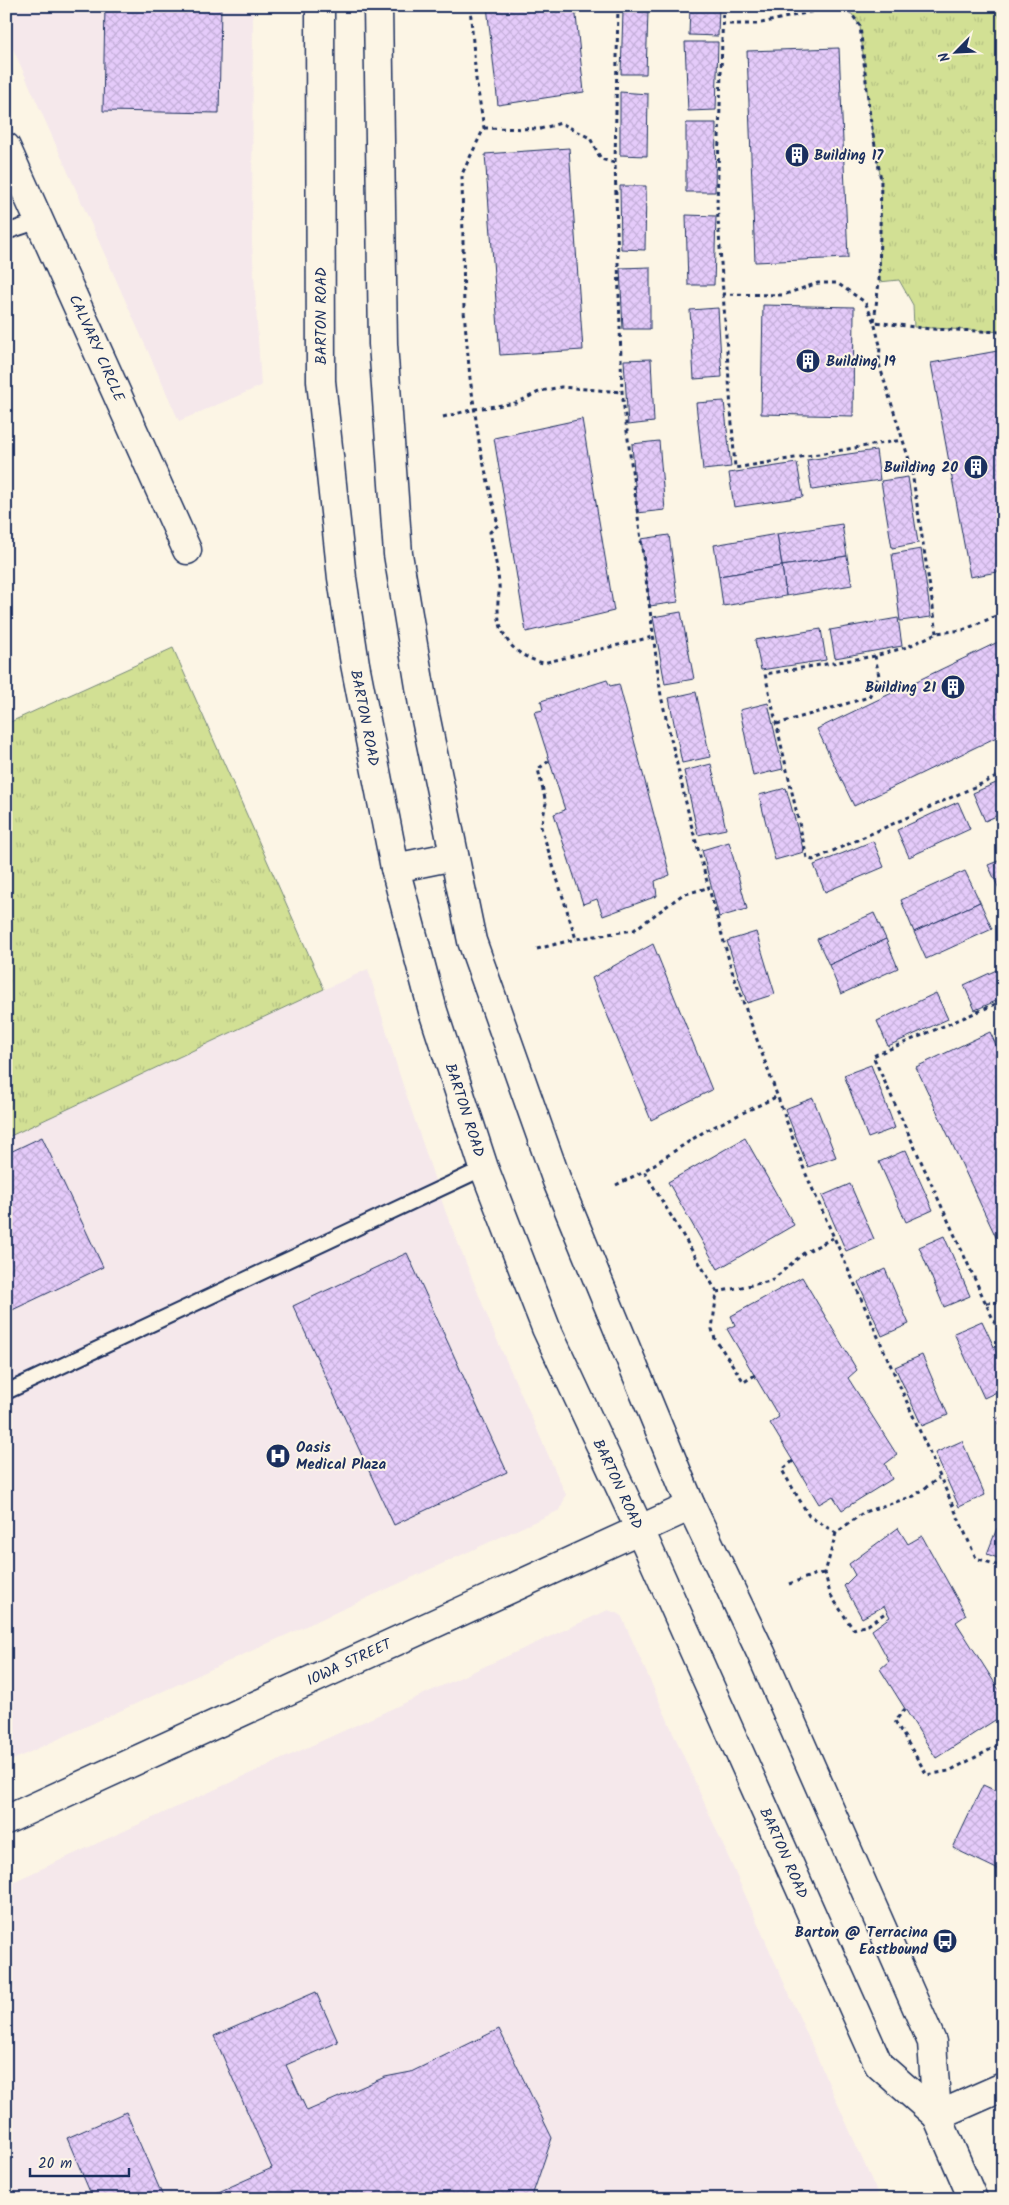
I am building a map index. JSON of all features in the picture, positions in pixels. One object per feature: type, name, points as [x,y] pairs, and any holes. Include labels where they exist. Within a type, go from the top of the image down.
[{"type":"main road","name":"BARTON ROAD","points":[[320,6],[321,381],[342,578],[353,655],[395,868],[433,1011],[484,1168],[546,1328],[640,1530],[879,2065],[937,2116]]},
{"type":"main road","name":"BARTON ROAD","points":[[378,6],[383,344],[398,554],[423,705],[472,941],[557,1181],[692,1506],[761,1653],[932,2042],[937,2116],[973,2199]]},
{"type":"main road","name":"CALVARY CIRCLE","points":[[6,147],[187,550]]},
{"type":"main road","points":[[395,868],[454,856]]},
{"type":"main road","name":"IOWA STREET","points":[[6,1820],[692,1506]]},
{"type":"main road","points":[[937,2116],[1003,2086]]},
{"type":"lane","points":[[6,232],[39,221]]},
{"type":"lane","points":[[6,1392],[484,1168]]},
{"type":"path","points":[[470,6],[476,79],[484,128],[462,174],[464,311],[480,448],[498,525],[490,532],[499,586],[498,609],[500,627],[511,646],[525,659],[543,663],[652,637]]},
{"type":"path","points":[[618,6],[615,163],[622,392],[652,637],[663,705],[707,888],[732,971],[776,1097],[833,1238],[976,1558],[1003,1567]]},
{"type":"path","points":[[722,6],[717,204],[735,468],[902,440]]},
{"type":"path","points":[[721,24],[757,24],[819,10],[849,10],[864,6]]},
{"type":"path","points":[[998,6],[1003,26]]},
{"type":"path","points":[[849,10],[860,26],[870,117],[881,180],[879,282],[874,322]]},
{"type":"path","points":[[484,128],[540,129],[561,124],[590,138],[601,159],[615,163]]},
{"type":"path","points":[[722,294],[783,295],[818,283],[837,283],[865,302],[874,322],[880,345],[879,364],[910,466],[937,633]]},
{"type":"path","points":[[874,322],[931,329],[1003,332]]},
{"type":"path","points":[[443,417],[474,408],[516,403],[541,391],[561,387],[622,392]]},
{"type":"path","points":[[1003,613],[963,630],[937,633],[907,647],[875,656],[765,674],[807,858],[813,860],[1003,774]]},
{"type":"path","points":[[777,724],[869,697],[879,676],[875,656]]},
{"type":"path","points":[[549,761],[538,769],[546,803],[541,827],[576,939]]},
{"type":"path","points":[[537,949],[576,939],[634,930],[682,895],[707,888]]},
{"type":"path","points":[[1003,1001],[873,1056],[1003,1341]]},
{"type":"path","points":[[616,1185],[644,1171],[705,1131],[776,1097]]},
{"type":"path","points":[[644,1171],[717,1292],[712,1329],[715,1339],[744,1382],[755,1375]]},
{"type":"path","points":[[717,1292],[771,1281],[804,1253],[833,1238]]},
{"type":"path","points":[[986,1303],[1003,1302]]},
{"type":"path","points":[[793,1461],[782,1470],[800,1501],[810,1516],[836,1533]]},
{"type":"path","points":[[885,1613],[868,1625],[853,1628],[830,1594],[826,1573],[836,1533],[864,1512],[914,1496],[939,1478]]},
{"type":"path","points":[[790,1584],[816,1574],[826,1573]]},
{"type":"path","points":[[905,1709],[895,1721],[927,1775],[949,1771],[997,1746],[1003,1748]]},
{"type":"shaded area","points":[[6,6],[253,6],[252,243],[261,386],[179,421],[6,33]]},
{"type":"shaded area","name":"Oasis Medical Plaza","points":[[368,969],[398,1070],[446,1213],[494,1333],[566,1495],[560,1510],[6,1763],[6,1138]]},
{"type":"shaded area","points":[[608,1610],[621,1615],[880,2199],[6,2199],[6,1885]]},
{"type":"green space","points":[[864,6],[1003,6],[1003,332],[914,327],[913,305],[899,280],[879,282],[881,180],[870,117],[860,26],[849,10]]},
{"type":"green space","points":[[173,648],[324,989],[6,1138],[6,724]]},
{"type":"building","points":[[105,6],[221,6],[219,113],[103,111]]},
{"type":"building","points":[[487,6],[575,6],[584,92],[498,105]]},
{"type":"building","points":[[690,6],[719,6],[718,36],[689,35]]},
{"type":"building","points":[[623,11],[648,11],[646,74],[621,74]]},
{"type":"building","points":[[685,42],[718,42],[716,110],[688,111]]},
{"type":"building","name":"Building 17","points":[[839,48],[848,258],[755,262],[747,51]]},
{"type":"building","points":[[620,92],[648,94],[647,156],[620,155]]},
{"type":"building","points":[[686,123],[716,123],[715,192],[686,192]]},
{"type":"building","points":[[569,148],[583,350],[500,355],[485,154]]},
{"type":"building","points":[[620,186],[646,186],[645,250],[621,249]]},
{"type":"building","points":[[686,215],[716,216],[714,285],[688,285]]},
{"type":"building","points":[[650,267],[650,329],[623,329],[620,268]]},
{"type":"building","name":"Building 19","points":[[763,305],[854,307],[853,416],[761,414]]},
{"type":"building","points":[[718,308],[722,377],[694,379],[690,310]]},
{"type":"building","name":"Building 20","points":[[1003,350],[1003,571],[970,577],[931,363]]},
{"type":"building","points":[[651,359],[654,422],[628,425],[624,360]]},
{"type":"building","points":[[724,401],[731,467],[703,470],[696,403]]},
{"type":"building","points":[[582,419],[614,611],[526,632],[494,438]]},
{"type":"building","points":[[659,441],[665,510],[637,513],[632,444]]},
{"type":"building","points":[[876,450],[880,480],[812,490],[807,460]]},
{"type":"building","points":[[797,463],[803,497],[734,507],[729,473]]},
{"type":"building","points":[[908,477],[918,543],[892,548],[881,481]]},
{"type":"building","points":[[842,524],[847,556],[782,566],[777,534]]},
{"type":"building","points":[[777,534],[782,566],[719,576],[714,545]]},
{"type":"building","points":[[669,535],[678,602],[650,606],[641,539]]},
{"type":"building","points":[[921,549],[931,617],[900,621],[892,554]]},
{"type":"building","points":[[847,556],[852,585],[786,596],[782,566]]},
{"type":"building","points":[[782,566],[786,596],[723,606],[719,576]]},
{"type":"building","points":[[681,612],[694,679],[665,684],[653,617]]},
{"type":"building","points":[[898,618],[902,646],[835,658],[830,630]]},
{"type":"building","points":[[821,629],[826,660],[761,670],[755,640]]},
{"type":"building","name":"Building 21","points":[[1000,641],[1003,646],[1003,734],[854,806],[817,729]]},
{"type":"building","points":[[607,680],[610,686],[619,684],[670,875],[655,881],[657,896],[603,916],[597,899],[583,904],[554,814],[565,810],[534,712],[543,710],[541,701]]},
{"type":"building","points":[[696,692],[710,757],[682,763],[669,698]]},
{"type":"building","points":[[768,703],[783,769],[753,776],[740,710]]},
{"type":"building","points":[[711,764],[726,829],[698,835],[684,771]]},
{"type":"building","points":[[1003,780],[1003,813],[985,821],[973,793]]},
{"type":"building","points":[[786,788],[804,852],[775,860],[759,795]]},
{"type":"building","points":[[958,802],[970,829],[909,857],[897,830]]},
{"type":"building","points":[[873,841],[884,867],[825,892],[814,865]]},
{"type":"building","points":[[729,842],[747,909],[719,917],[702,850]]},
{"type":"building","points":[[1003,859],[1003,890],[1000,891],[988,865]]},
{"type":"building","points":[[965,871],[980,902],[914,932],[901,900]]},
{"type":"building","points":[[980,902],[992,929],[926,959],[914,932]]},
{"type":"building","points":[[874,913],[886,939],[829,965],[817,939]]},
{"type":"building","points":[[756,932],[775,994],[747,1003],[727,941]]},
{"type":"building","points":[[886,939],[898,968],[841,994],[829,965]]},
{"type":"building","points":[[653,944],[712,1090],[651,1120],[592,978]]},
{"type":"building","points":[[1003,967],[1003,998],[975,1010],[964,985]]},
{"type":"building","points":[[936,993],[948,1019],[888,1046],[877,1021]]},
{"type":"building","points":[[990,1032],[1003,1060],[1003,1252],[916,1067]]},
{"type":"building","points":[[871,1065],[895,1128],[868,1138],[844,1075]]},
{"type":"building","points":[[813,1098],[836,1157],[808,1167],[785,1109]]},
{"type":"building","points":[[42,1137],[103,1267],[6,1313],[6,1154]]},
{"type":"building","points":[[745,1138],[794,1225],[718,1269],[668,1182]]},
{"type":"building","points":[[906,1150],[933,1210],[906,1222],[879,1162]]},
{"type":"building","points":[[850,1184],[874,1239],[846,1251],[822,1196]]},
{"type":"building","points":[[944,1236],[970,1296],[944,1307],[919,1247]]},
{"type":"building","points":[[407,1253],[507,1472],[394,1525],[293,1306]]},
{"type":"building","points":[[885,1269],[909,1324],[882,1336],[858,1282]]},
{"type":"building","points":[[802,1277],[857,1370],[848,1378],[897,1455],[885,1464],[892,1479],[842,1510],[833,1496],[819,1504],[770,1423],[779,1417],[727,1329],[735,1325],[731,1316]]},
{"type":"building","points":[[982,1321],[1003,1366],[1003,1389],[984,1398],[954,1333]]},
{"type":"building","points":[[922,1355],[948,1415],[922,1426],[895,1367]]},
{"type":"building","points":[[1003,1416],[1003,1434],[996,1419]]},
{"type":"building","points":[[962,1441],[985,1495],[959,1507],[935,1453]]},
{"type":"building","points":[[898,1528],[908,1544],[922,1536],[966,1615],[956,1622],[1003,1696],[1003,1715],[936,1758],[880,1669],[889,1661],[872,1630],[890,1617],[884,1606],[862,1618],[844,1586],[855,1575],[849,1564]]},
{"type":"building","points":[[997,1528],[1003,1530],[1003,1560],[987,1554]]},
{"type":"building","points":[[983,1785],[1003,1794],[1003,1872],[953,1848]]},
{"type":"building","points":[[316,1992],[338,2042],[286,2065],[307,2111],[385,2077],[411,2072],[499,2029],[552,2138],[531,2199],[203,2199],[272,2168],[214,2036]]},
{"type":"building","points":[[126,2112],[164,2199],[93,2199],[67,2138]]},
{"type":"place","name":"Building 17","points":[[797,155]]},
{"type":"place","name":"Building 19","points":[[808,361]]},
{"type":"place","name":"Building 20","points":[[976,467]]},
{"type":"place","name":"Building 21","points":[[953,687]]},
{"type":"place","name":"Oasis Medical Plaza","points":[[278,1456]]},
{"type":"place","name":"Barton @ Terracina Eastbound","points":[[945,1941]]}]
